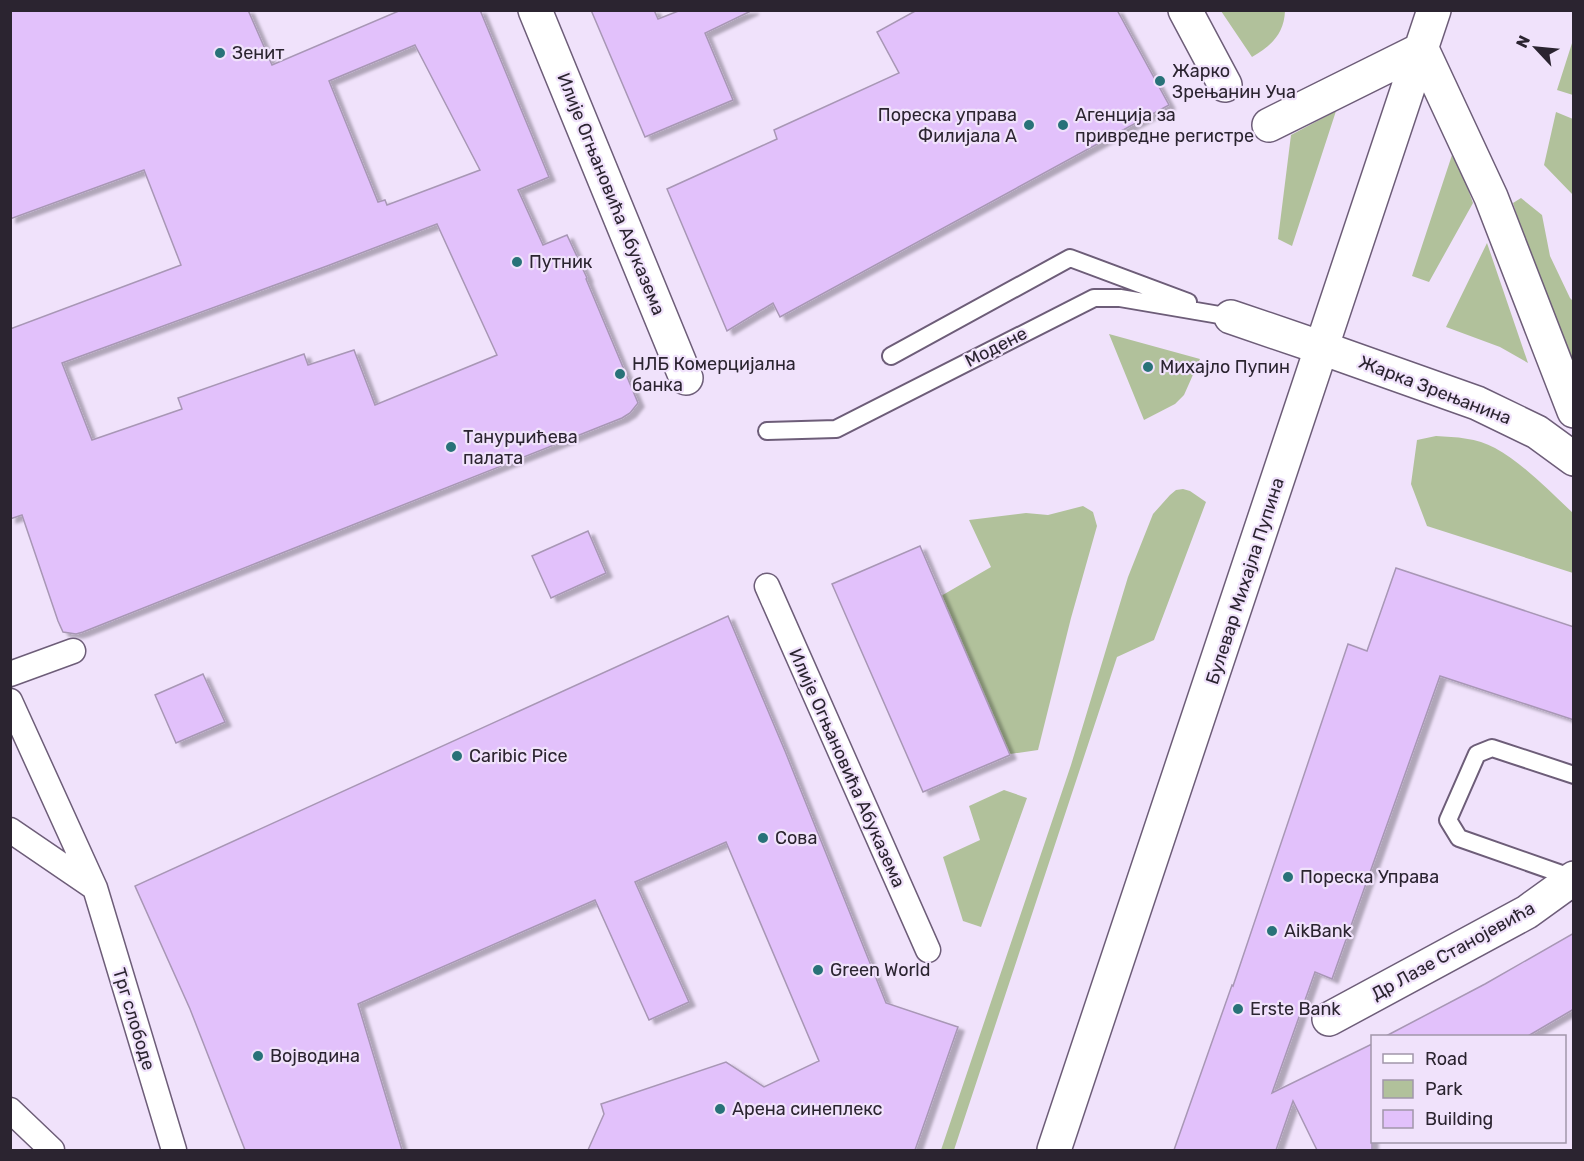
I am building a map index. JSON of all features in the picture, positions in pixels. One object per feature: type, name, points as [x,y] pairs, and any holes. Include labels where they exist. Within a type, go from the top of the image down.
[{"type":"main road","name":"Илије Огњановића Абуказема","points":[[535,10],[686,378]]},
{"type":"main road","points":[[1185,10],[1225,85]]},
{"type":"main road","name":"Булевар Михајла Пупина","points":[[1054,1150],[1434,10]]},
{"type":"main road","points":[[1269,125],[1422,49],[1491,197],[1574,411]]},
{"type":"main road","name":"Модене","points":[[1231,317],[1322,348]]},
{"type":"main road","name":"Жарка Зрењанина","points":[[1322,348],[1477,403],[1537,432],[1574,459]]},
{"type":"main road","name":"Др Лазе Станојевића","points":[[1329,1019],[1527,912],[1573,878]]},
{"type":"street","name":"Илије Огњановића Абуказема","points":[[766,586],[928,950]]},
{"type":"street","points":[[10,674],[73,651]]},
{"type":"street","name":"Трг слободе","points":[[10,701],[95,888],[174,1150]]},
{"type":"street","points":[[10,830],[95,888]]},
{"type":"street","points":[[10,1110],[52,1150]]},
{"type":"lane","name":"Модене","points":[[891,356],[1070,258],[1231,317]]},
{"type":"lane","name":"Модене","points":[[766,431],[836,429],[1094,298],[1120,298],[1231,317]]},
{"type":"lane","points":[[1573,878],[1460,838],[1448,820],[1477,754],[1492,748],[1574,775]]},
{"type":"green space","points":[[1221,11],[1285,11],[1279,33],[1265,48],[1252,57]]},
{"type":"green space","points":[[1573,40],[1574,95],[1557,90]]},
{"type":"green space","points":[[1336,111],[1292,246],[1278,239],[1291,135]]},
{"type":"green space","points":[[1556,112],[1573,119],[1573,195],[1544,165]]},
{"type":"green space","points":[[1452,155],[1456,156],[1473,203],[1429,282],[1412,276]]},
{"type":"green space","points":[[1521,198],[1542,215],[1550,256],[1573,301],[1573,372],[1557,342],[1513,203]]},
{"type":"green space","points":[[1487,243],[1528,363],[1500,347],[1446,327]]},
{"type":"green space","points":[[1109,334],[1200,359],[1184,395],[1175,404],[1144,420]]},
{"type":"green space","points":[[1436,436],[1474,440],[1506,454],[1573,513],[1573,573],[1427,526],[1411,484],[1417,440]]},
{"type":"green space","points":[[1183,489],[1206,502],[1154,640],[1117,657],[954,1150],[941,1150],[1071,765],[1128,577],[1153,514],[1176,490]]},
{"type":"green space","points":[[1083,506],[1093,512],[1097,526],[1038,750],[1010,754],[941,596],[991,567],[969,520],[1026,513],[1048,515]]},
{"type":"green space","points":[[1004,790],[1027,798],[981,927],[963,921],[943,857],[980,840],[969,806]]},
{"type":"building","points":[[10,10],[248,10],[272,65],[401,10],[480,10],[549,177],[518,190],[543,245],[567,235],[638,403],[630,413],[622,418],[83,632],[76,634],[63,632],[22,515],[10,519],[10,329],[181,265],[144,170],[10,219]],"holes":[[[415,45],[480,170],[387,205],[385,200],[378,202],[329,81]],[[437,224],[497,355],[375,405],[354,350],[308,365],[304,354],[178,398],[182,409],[92,440],[62,363]]]},
{"type":"building","points":[[591,10],[654,10],[658,19],[681,10],[753,10],[705,33],[733,100],[645,137]]},
{"type":"building","points":[[917,10],[1117,10],[1169,105],[780,317],[773,303],[727,331],[667,189],[777,139],[774,130],[899,73],[877,32]]},
{"type":"building","points":[[588,531],[606,573],[551,598],[532,556]]},
{"type":"building","points":[[920,546],[1010,755],[923,792],[832,584]]},
{"type":"building","points":[[1396,568],[1574,627],[1574,720],[1440,676],[1332,979],[1315,972],[1272,1093],[1371,1044],[1372,1150],[1317,1150],[1293,1101],[1276,1150],[1174,1150],[1233,986],[1348,644],[1367,651]]},
{"type":"building","points":[[728,616],[886,1003],[958,1027],[915,1150],[588,1150],[604,1114],[601,1104],[726,1062],[764,1087],[819,1061],[726,842],[635,882],[689,1002],[649,1020],[595,900],[358,1004],[402,1150],[245,1150],[190,1009],[135,886]]},
{"type":"building","points":[[203,674],[225,722],[176,743],[155,695]]},
{"type":"building","points":[[1574,933],[1574,1009],[1530,1035],[1388,1035],[1485,984]]},
{"type":"place","name":"Зенит","points":[[220,53]]},
{"type":"place","name":"Жарко Зрењанин Уча","points":[[1160,81]]},
{"type":"place","name":"Пореска управа Филијала А","points":[[1029,125]]},
{"type":"place","name":"Агенција за привредне регистре","points":[[1063,125]]},
{"type":"place","name":"Путник","points":[[517,262]]},
{"type":"place","name":"Михајло Пупин","points":[[1148,367]]},
{"type":"place","name":"НЛБ Комерцијална банка","points":[[620,374]]},
{"type":"place","name":"Танурџићева палата","points":[[451,447]]},
{"type":"place","name":"Caribic Pice","points":[[457,756]]},
{"type":"place","name":"Сова","points":[[763,838]]},
{"type":"place","name":"Пореска Управа","points":[[1288,877]]},
{"type":"place","name":"AikBank","points":[[1272,931]]},
{"type":"place","name":"Green World","points":[[818,970]]},
{"type":"place","name":"Erste Bank","points":[[1238,1009]]},
{"type":"place","name":"Војводина","points":[[258,1056]]},
{"type":"place","name":"Арена синеплекс","points":[[720,1109]]}]
